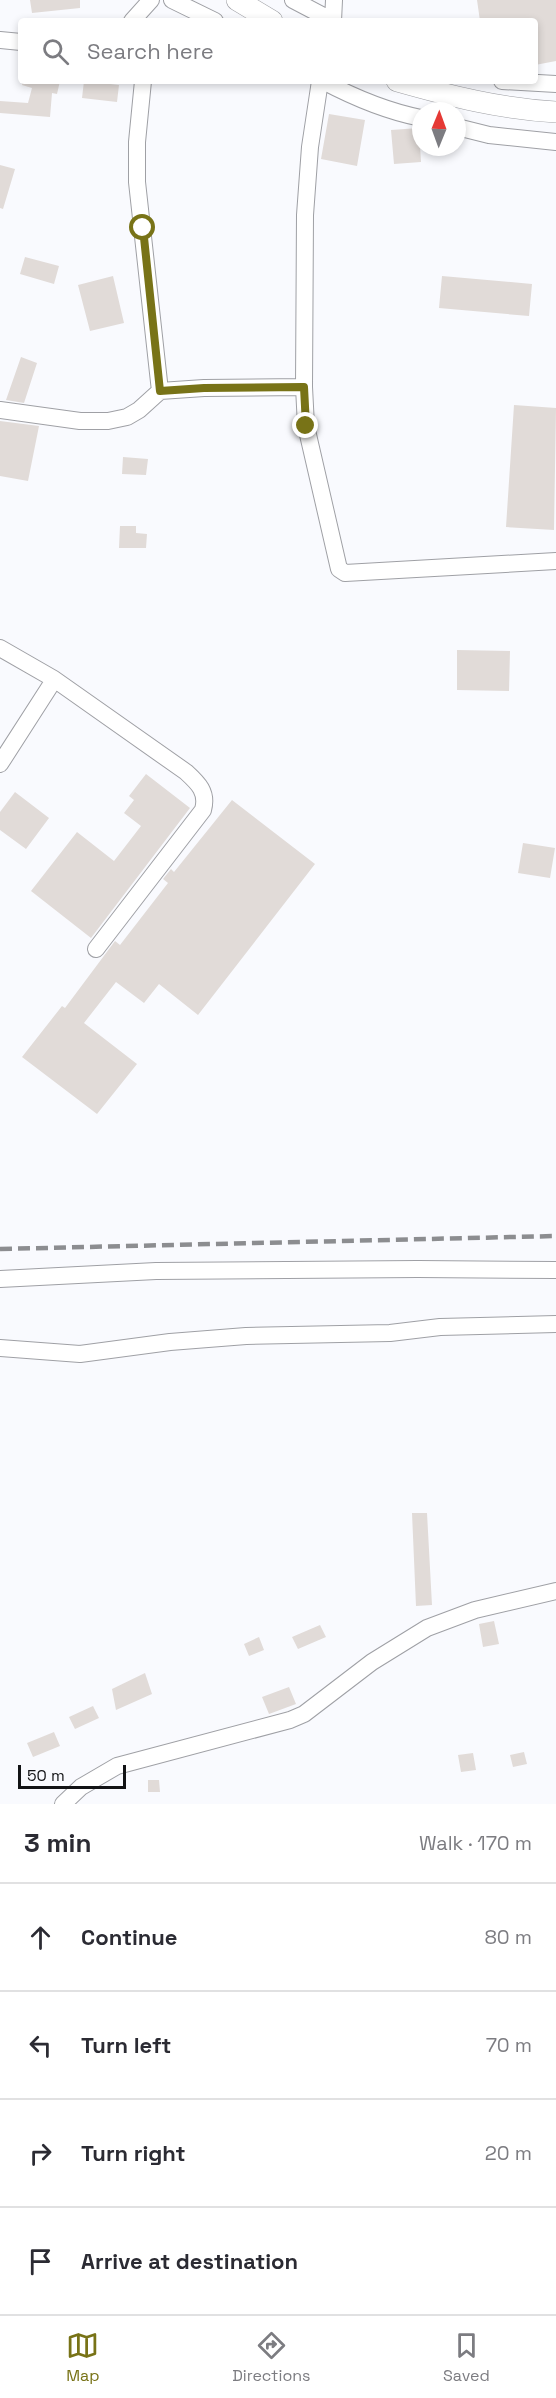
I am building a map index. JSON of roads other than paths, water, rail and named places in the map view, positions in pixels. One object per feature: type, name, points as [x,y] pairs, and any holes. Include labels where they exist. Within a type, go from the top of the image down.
[{"type":"main road","points":[[237,0],[267,18]]},
{"type":"main road","points":[[408,84],[449,96],[494,105],[556,112]]},
{"type":"street","points":[[135,18],[151,0]]},
{"type":"street","points":[[149,18],[151,0]]},
{"type":"street","points":[[172,0],[209,18]]},
{"type":"street","points":[[293,0],[327,18]]},
{"type":"street","points":[[333,18],[334,0]]},
{"type":"street","points":[[0,40],[18,42]]},
{"type":"street","points":[[538,83],[556,84]]},
{"type":"street","points":[[142,84],[137,142],[137,182],[160,391]]},
{"type":"street","points":[[321,84],[310,147],[305,215],[304,387],[306,426],[342,572],[556,561]]},
{"type":"street","points":[[328,84],[359,100],[412,116]]},
{"type":"street","points":[[466,129],[489,135],[556,142]]},
{"type":"street","points":[[0,410],[80,421],[108,421],[128,417],[140,410],[160,391],[304,387]]},
{"type":"street","points":[[0,648],[54,680],[186,772],[198,783],[205,799],[203,810],[96,949]]},
{"type":"street","points":[[0,764],[54,680]]},
{"type":"street","points":[[0,1279],[156,1271],[556,1270]]},
{"type":"street","points":[[0,1348],[80,1354],[170,1342],[246,1336],[390,1333],[440,1327],[556,1324]]},
{"type":"street","points":[[63,1804],[81,1787],[117,1766],[291,1720],[304,1714],[372,1662],[427,1628],[475,1610],[556,1591]]},
{"type":"railway","points":[[0,1249],[556,1236]]}]
